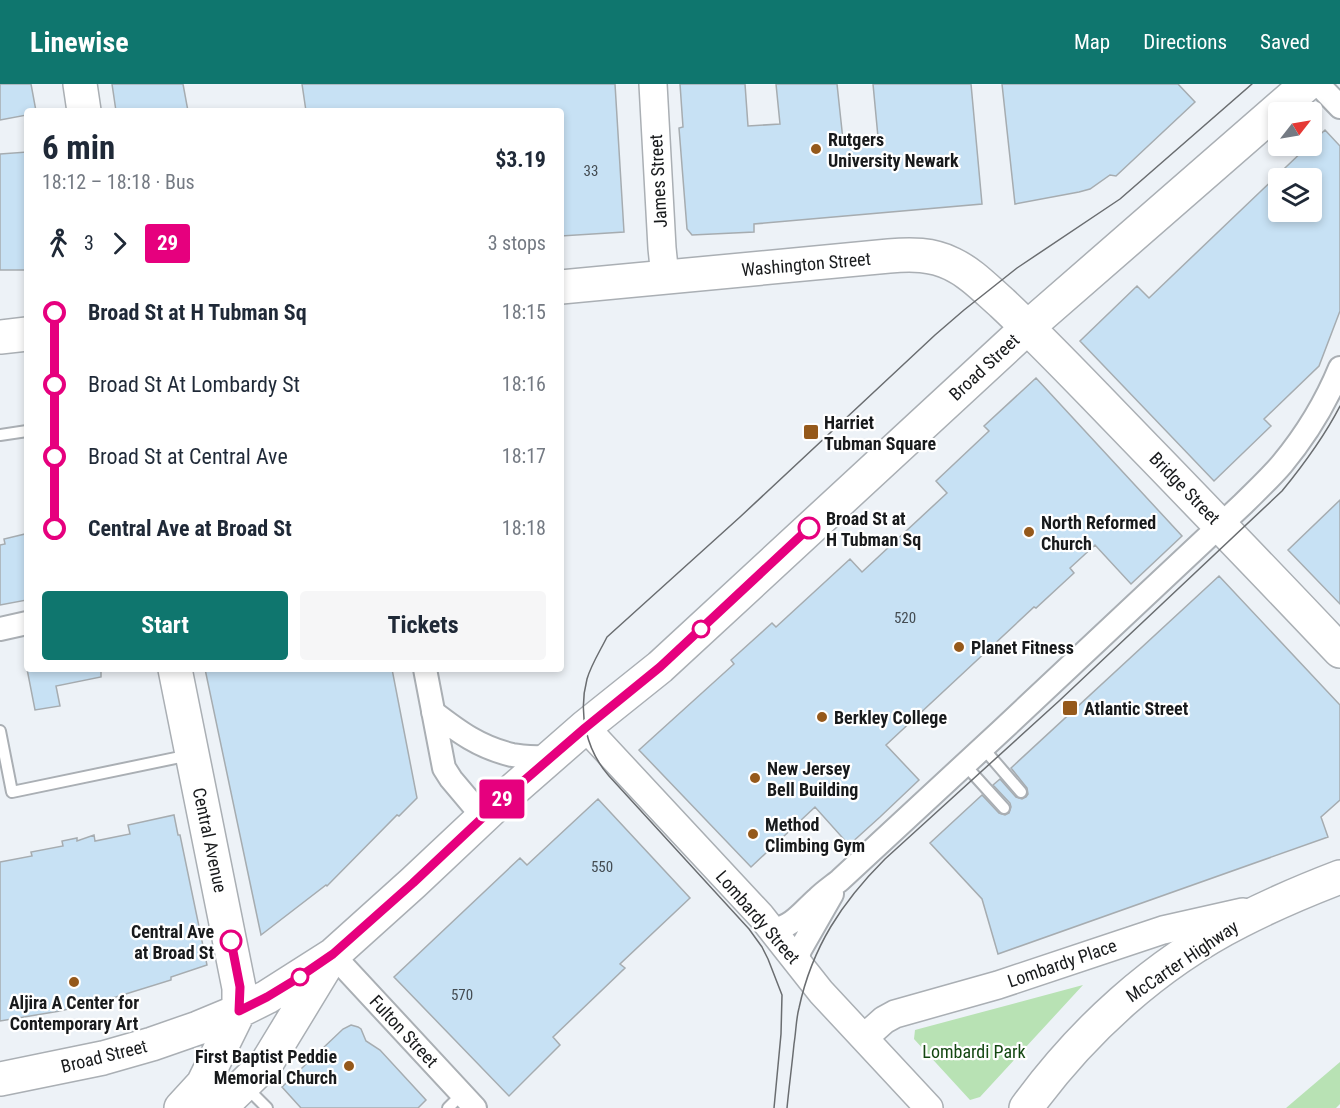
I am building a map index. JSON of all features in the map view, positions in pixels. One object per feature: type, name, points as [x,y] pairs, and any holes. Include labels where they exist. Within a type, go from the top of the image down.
[{"type":"main road","points":[[80,84],[84,108]]},
{"type":"main road","name":"Broad Street","points":[[483,817],[585,728],[660,667],[1028,327],[1307,84]]},
{"type":"main road","name":"Washington Street","points":[[564,287],[912,254],[931,256],[952,264],[968,274],[1028,327]]},
{"type":"main road","name":"Bridge Street","points":[[1028,327],[1340,651]]},
{"type":"main road","points":[[0,337],[24,334]]},
{"type":"main road","name":"Central Avenue","points":[[176,672],[236,965],[240,987],[239,1011]]},
{"type":"main road","points":[[208,1108],[231,1097],[268,1061],[333,954],[483,817]]},
{"type":"main road","name":"McCarter Highway","points":[[1026,1108],[1079,1043],[1121,1002],[1164,969],[1238,922],[1340,876]]},
{"type":"main road","name":"Broad Street","points":[[0,1080],[93,1060],[152,1044],[239,1011],[267,997],[333,954]]},
{"type":"main road","points":[[181,1108],[203,1084],[239,1011]]},
{"type":"street","name":"James Street","points":[[653,84],[665,277]]},
{"type":"street","points":[[1318,84],[1340,107]]},
{"type":"street","points":[[772,930],[783,928],[792,922],[840,880],[1221,525],[1281,465],[1327,396],[1340,368]]},
{"type":"street","points":[[0,628],[24,624]]},
{"type":"street","points":[[426,672],[444,768],[483,817]]},
{"type":"street","points":[[433,712],[464,736],[483,745],[513,755],[550,758]]},
{"type":"street","name":"Lombardy Street","points":[[585,728],[761,916],[821,992],[929,1108]]},
{"type":"street","points":[[797,961],[800,950],[840,880]]},
{"type":"street","name":"Lombardy Place","points":[[865,1037],[895,1014],[998,985],[1163,930],[1268,907]]},
{"type":"street","name":"Fulton Street","points":[[333,954],[462,1103]]},
{"type":"lane","points":[[0,435],[24,431]]},
{"type":"lane","points":[[0,731],[12,792],[193,754]]},
{"type":"lane","points":[[983,748],[1022,792]]},
{"type":"lane","points":[[964,765],[1004,808]]},
{"type":"lane","points":[[238,1090],[254,1095],[267,1108]]},
{"type":"green space","name":"Lombardi Park","points":[[1083,985],[980,1097],[970,1100],[914,1039],[915,1030]]},
{"type":"green space","points":[[1340,1062],[1340,1104],[1336,1108],[1286,1108]]},
{"type":"building","points":[[0,84],[31,84],[35,108],[24,108],[24,116],[0,120]]},
{"type":"building","points":[[112,84],[183,84],[187,108],[116,108]]},
{"type":"building","points":[[302,84],[615,84],[624,232],[564,236],[564,108],[306,108]]},
{"type":"building","points":[[680,84],[745,84],[748,126],[780,124],[776,84],[837,84],[843,140],[878,137],[873,84],[971,84],[982,204],[754,224],[754,232],[692,235],[687,229],[679,128],[683,127]]},
{"type":"building","points":[[1002,84],[1178,84],[1195,102],[1116,176],[1110,175],[1090,189],[1015,204]]},
{"type":"building","points":[[1325,130],[1340,146],[1340,311],[1319,366],[1264,419],[1271,426],[1214,481],[1080,341],[1137,286],[1149,298],[1268,184],[1268,222],[1322,222],[1322,168],[1285,168],[1298,156],[1322,156],[1322,133]]},
{"type":"building","points":[[24,152],[24,270],[0,270],[0,154]]},
{"type":"building","points":[[1036,378],[1182,536],[1131,584],[1095,545],[1070,568],[1074,573],[1036,608],[1034,607],[886,745],[919,780],[880,817],[849,845],[815,807],[751,867],[639,750],[734,664],[731,660],[772,623],[776,627],[850,559],[862,572],[947,493],[936,481],[989,431],[984,426]]},
{"type":"building","points":[[1340,500],[1340,604],[1288,550]]},
{"type":"building","points":[[24,534],[24,601],[0,605],[0,545],[5,544],[4,539]]},
{"type":"building","points":[[1219,576],[1340,705],[1340,800],[1321,817],[1328,837],[998,954],[982,899],[930,843],[982,795],[999,813],[1005,815],[1009,813],[1010,803],[993,785],[1000,779],[1016,797],[1022,799],[1026,797],[1027,788],[1011,768]]},
{"type":"building","points":[[28,672],[101,672],[101,677],[56,686],[60,706],[35,710]]},
{"type":"building","points":[[206,672],[393,672],[417,798],[399,816],[397,815],[327,886],[261,935]]},
{"type":"building","points":[[598,799],[690,898],[620,964],[625,968],[553,1037],[560,1045],[509,1096],[394,977],[520,858],[527,865]]},
{"type":"building","points":[[174,815],[207,965],[171,977],[171,980],[116,997],[60,1011],[0,1021],[0,862],[32,856],[31,852],[63,846],[62,841],[77,838],[77,841],[94,835],[95,841],[130,834],[128,825]]},
{"type":"building","name":"First Baptist Peddie Memorial Church","points":[[351,1025],[361,1029],[366,1041],[380,1050],[426,1100],[418,1108],[301,1108],[282,1087],[343,1029]]},
{"type":"tram line","points":[[774,1108],[782,995],[768,959],[749,929],[601,766],[590,743],[584,718],[584,692],[593,663],[607,637],[740,517],[935,335],[1017,268],[1120,199],[1252,84]]},
{"type":"tram line","points":[[787,1108],[797,1017],[805,986],[821,945],[855,892],[885,859],[1059,701],[1282,491],[1313,450],[1340,406]]},
{"type":"bus line","name":"29","points":[[231,941],[240,987],[239,1011],[267,997],[333,954],[497,804],[660,667],[809,528]]},
{"type":"place","name":"Rutgers University Newark","points":[[816,149]]},
{"type":"place","name":"Harriet Tubman Square","points":[[811,432]]},
{"type":"place","name":"Broad St at H Tubman Sq","points":[[809,528]]},
{"type":"place","name":"North Reformed Church","points":[[1029,532]]},
{"type":"place","name":"Planet Fitness","points":[[959,647]]},
{"type":"place","name":"Atlantic Street","points":[[1070,708]]},
{"type":"place","name":"Berkley College","points":[[822,717]]},
{"type":"place","name":"New Jersey Bell Building","points":[[755,778]]},
{"type":"place","name":"Method Climbing Gym","points":[[753,834]]},
{"type":"place","name":"Central Ave at Broad St","points":[[231,941]]},
{"type":"place","name":"Aljira A Center for Contemporary Art","points":[[74,982]]},
{"type":"place","name":"First Baptist Peddie Memorial Church","points":[[349,1066]]}]
